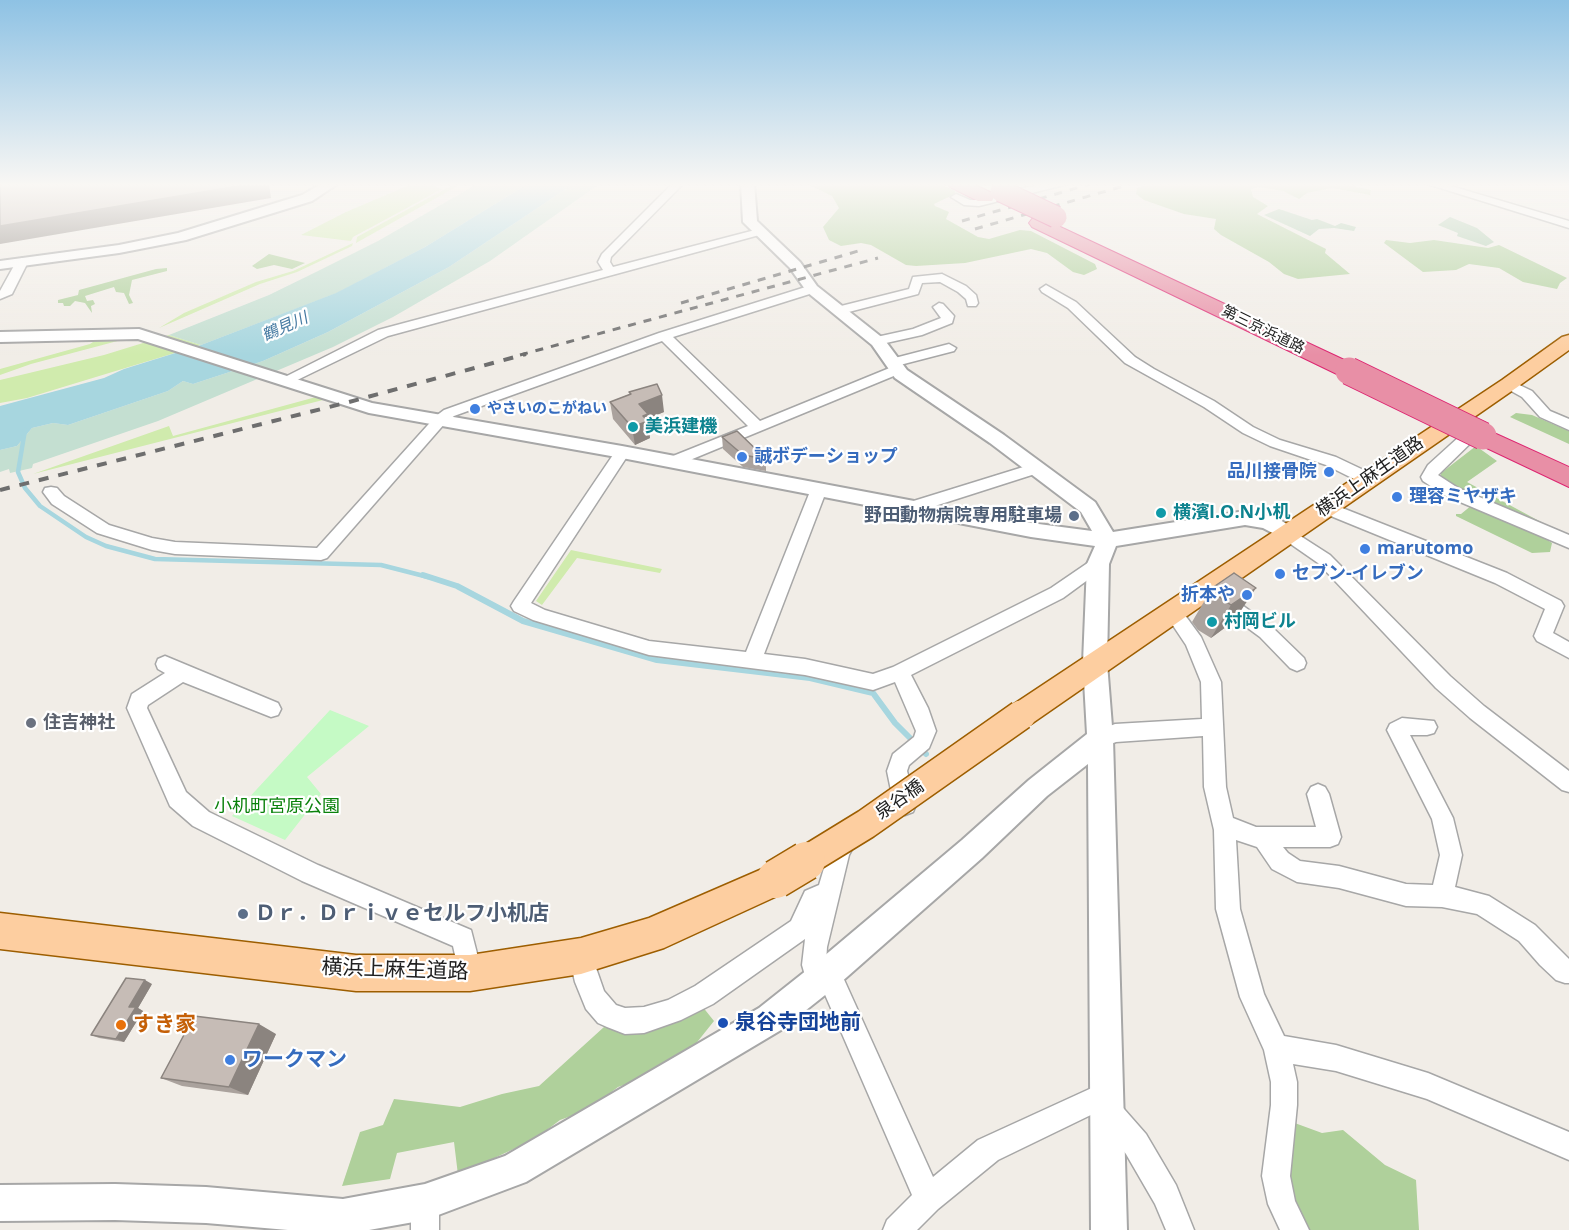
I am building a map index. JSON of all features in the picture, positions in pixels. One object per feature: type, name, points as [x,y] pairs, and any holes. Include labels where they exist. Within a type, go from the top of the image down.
[{"type":"highway","name":"第三京浜道路","points":[[1091,240],[1491,430],[1569,458]]},
{"type":"highway","name":"第三京浜道路","points":[[1491,430],[1569,478]]},
{"type":"main road","name":"横浜上麻生道路","points":[[1021,715],[1568,342]]},
{"type":"main road","name":"泉谷橋","points":[[776,879],[866,824],[1021,715]]},
{"type":"main road","name":"横浜上麻生道路","points":[[0,931],[356,973],[470,973],[581,956],[651,935],[776,879]]},
{"type":"street","points":[[0,265],[119,249],[163,240]]},
{"type":"street","points":[[610,272],[603,262],[622,240]]},
{"type":"street","points":[[280,380],[382,333],[728,240]]},
{"type":"street","points":[[768,240],[795,265],[812,289],[841,310],[876,341],[894,366],[1088,507],[1108,540]]},
{"type":"street","points":[[0,295],[6,294],[22,262]]},
{"type":"street","points":[[841,310],[914,291],[917,280],[942,278],[962,289],[972,298],[972,303]]},
{"type":"street","points":[[51,492],[58,500],[103,529],[152,544],[234,552],[321,554],[441,419],[449,413],[664,336],[812,289]]},
{"type":"street","points":[[1046,289],[1072,305],[1130,360],[1149,372],[1209,404],[1266,439],[1331,461],[1368,479]]},
{"type":"street","points":[[876,341],[917,332],[946,320],[948,316],[939,307]]},
{"type":"street","points":[[0,337],[129,333],[146,336],[369,408],[622,452],[1031,530],[1108,540],[1245,518],[1268,522],[1324,558],[1443,682],[1477,712],[1569,783]]},
{"type":"street","points":[[664,336],[758,427]]},
{"type":"street","points":[[673,462],[894,366],[949,348]]},
{"type":"street","points":[[1509,384],[1527,394],[1545,414],[1569,425]]},
{"type":"street","points":[[1459,416],[1480,426],[1433,469],[1429,477],[1452,492],[1569,542]]},
{"type":"street","points":[[622,452],[520,606],[539,615],[649,648],[805,667],[866,681],[880,680],[1057,593],[1098,564]]},
{"type":"street","points":[[913,507],[1034,469]]},
{"type":"street","points":[[752,661],[819,489]]},
{"type":"street","points":[[1327,508],[1501,578],[1562,610],[1543,636],[1569,651]]},
{"type":"street","points":[[1108,540],[1098,564],[1095,663],[1100,739],[1109,1230]]},
{"type":"street","points":[[1207,589],[1266,632],[1297,663]]},
{"type":"street","points":[[1173,612],[1194,642],[1211,682],[1215,787],[1224,825],[1228,909],[1252,997],[1276,1048],[1284,1082],[1284,1105],[1276,1176],[1282,1204],[1295,1230]]},
{"type":"street","points":[[271,709],[173,668],[139,700],[137,708],[178,799],[201,819],[300,868],[463,938],[470,973]]},
{"type":"street","points":[[900,672],[918,708],[926,731],[917,746],[900,760],[897,771],[903,791],[905,812],[895,818],[869,815],[853,827],[839,852],[815,947],[814,964],[823,976],[928,1199]]},
{"type":"street","points":[[1427,727],[1402,726],[1397,730],[1442,818],[1451,855],[1442,896]]},
{"type":"street","points":[[0,1203],[115,1202],[206,1205],[343,1217],[425,1216],[514,1170],[770,1019],[972,849],[1038,788],[1100,739],[1115,733],[1213,727]]},
{"type":"street","points":[[1258,836],[1330,837],[1318,794]]},
{"type":"street","points":[[1224,825],[1265,840],[1280,861],[1297,871],[1332,875],[1406,896],[1442,896],[1481,904],[1527,933],[1548,957],[1565,971],[1569,971]]},
{"type":"street","points":[[581,956],[587,982],[595,1000],[607,1014],[625,1021],[644,1020],[672,1011],[704,994],[789,938],[799,929],[813,899],[829,892]]},
{"type":"street","points":[[1276,1048],[1336,1058],[1428,1086],[1569,1146]]},
{"type":"street","points":[[897,1230],[928,1199],[988,1150],[1107,1101]]},
{"type":"street","points":[[1107,1101],[1166,1195],[1180,1230]]},
{"type":"green space","points":[[436,240],[337,293],[201,345],[169,335],[269,295],[378,241]]},
{"type":"green space","points":[[489,240],[519,240],[490,261],[393,317],[333,347],[158,421],[33,464],[32,468],[10,473],[9,469],[0,472],[0,450],[17,446],[32,428],[53,423],[68,425],[168,391],[183,381],[193,384],[263,361],[328,332],[449,267]]},
{"type":"green space","points":[[830,240],[1049,240],[1095,264],[1097,269],[1084,275],[1073,272],[1047,253],[1031,249],[965,263],[916,266],[906,265],[871,245],[861,243],[841,246]]},
{"type":"green space","points":[[1231,240],[1309,240],[1326,249],[1325,253],[1350,274],[1298,279],[1284,274],[1269,262]]},
{"type":"green space","points":[[1386,240],[1410,243],[1437,240],[1488,248],[1499,245],[1567,278],[1560,283],[1557,289],[1523,282],[1499,268],[1469,264],[1456,270],[1423,272],[1384,243]]},
{"type":"green space","points":[[1470,240],[1494,242],[1486,246]]},
{"type":"green space","points":[[353,243],[352,246],[297,272],[260,284],[159,328],[184,313],[256,282],[293,271]]},
{"type":"green space","points":[[269,254],[305,263],[292,269],[274,265],[257,269],[252,266]]},
{"type":"green space","points":[[167,268],[167,271],[132,280],[129,295],[133,303],[129,304],[124,293],[116,292],[114,287],[85,296],[87,301],[93,300],[95,304],[91,306],[92,313],[85,303],[75,301],[70,306],[64,306],[63,303],[58,303],[58,300],[78,295],[79,290]]},
{"type":"green space","points":[[169,335],[201,345],[27,398],[0,403],[0,380],[104,355]]},
{"type":"green space","points":[[99,338],[125,339],[31,364],[0,375],[0,369],[90,344]]},
{"type":"green space","points":[[316,397],[323,400],[33,474],[169,426],[173,436]]},
{"type":"green space","points":[[1516,413],[1532,415],[1569,431],[1569,444],[1510,417]]},
{"type":"green space","points":[[1476,446],[1497,461],[1467,482],[1541,522],[1542,526],[1441,482],[1441,473]]},
{"type":"green space","points":[[1472,505],[1533,531],[1552,543],[1550,552],[1532,553],[1456,516]]},
{"type":"green space","points":[[571,550],[662,569],[660,573],[577,558],[542,605],[536,601]]},
{"type":"green space","name":"小机町宮原公園","points":[[330,710],[369,726],[307,777],[321,794],[285,840],[232,816]]},
{"type":"green space","points":[[698,1001],[714,1021],[694,1046],[650,1076],[618,1087],[588,1110],[560,1120],[535,1139],[458,1175],[454,1142],[397,1153],[390,1179],[342,1186],[360,1132],[383,1125],[394,1099],[460,1107],[539,1086],[604,1027],[648,1030]]},
{"type":"green space","points":[[1292,1122],[1322,1133],[1343,1130],[1385,1165],[1416,1180],[1419,1230],[1304,1230],[1284,1177]]},
{"type":"water","name":"鶴見川","points":[[436,240],[489,240],[449,267],[328,332],[263,361],[193,384],[183,381],[168,391],[68,425],[53,423],[32,428],[17,446],[0,450],[0,406],[104,378],[124,369],[201,345],[336,293]]},
{"type":"building","points":[[657,384],[662,395],[639,404],[648,414],[643,416],[648,421],[632,427],[610,402],[631,394],[629,392]]},
{"type":"building","points":[[737,431],[766,459],[743,455],[722,437]]},
{"type":"building","points":[[1234,573],[1256,588],[1231,605],[1218,596],[1212,588]]},
{"type":"building","name":"すき家","points":[[126,978],[145,980],[129,1007],[136,1007],[116,1039],[91,1035]]},
{"type":"building","points":[[194,1016],[259,1024],[229,1087],[161,1078]]},
{"type":"waterway","points":[[25,430],[18,472],[25,488],[40,506],[86,537],[106,546],[155,559],[381,565],[428,577]]},
{"type":"waterway","points":[[423,575],[457,586],[523,621],[657,660],[810,678],[873,693],[895,723],[926,754]]},
{"type":"railway","points":[[681,303],[865,249]]},
{"type":"railway","points":[[520,355],[878,258]]},
{"type":"railway","points":[[0,490],[349,402],[526,354]]},
{"type":"place","name":"やさいのこがねい","points":[[475,409]]},
{"type":"place","name":"美浜建機","points":[[633,427]]},
{"type":"place","name":"誠ボデーショップ","points":[[742,457]]},
{"type":"place","name":"品川接骨院","points":[[1329,472]]},
{"type":"place","name":"理容ミヤザキ","points":[[1397,497]]},
{"type":"place","name":"横濱I.O.N小机","points":[[1161,513]]},
{"type":"place","name":"野田動物病院専用駐車場","points":[[1074,516]]},
{"type":"place","name":"marutomo","points":[[1365,549]]},
{"type":"place","name":"セブン-イレブン","points":[[1280,574]]},
{"type":"place","name":"折本や","points":[[1247,595]]},
{"type":"place","name":"村岡ビル","points":[[1212,622]]},
{"type":"place","name":"住吉神社","points":[[31,723]]},
{"type":"place","name":"Ｄｒ．Ｄｒｉｖｅセルフ小机店","points":[[243,914]]},
{"type":"place","name":"泉谷寺団地前","points":[[723,1023]]},
{"type":"place","name":"すき家","points":[[121,1025]]},
{"type":"place","name":"ワークマン","points":[[230,1060]]}]
